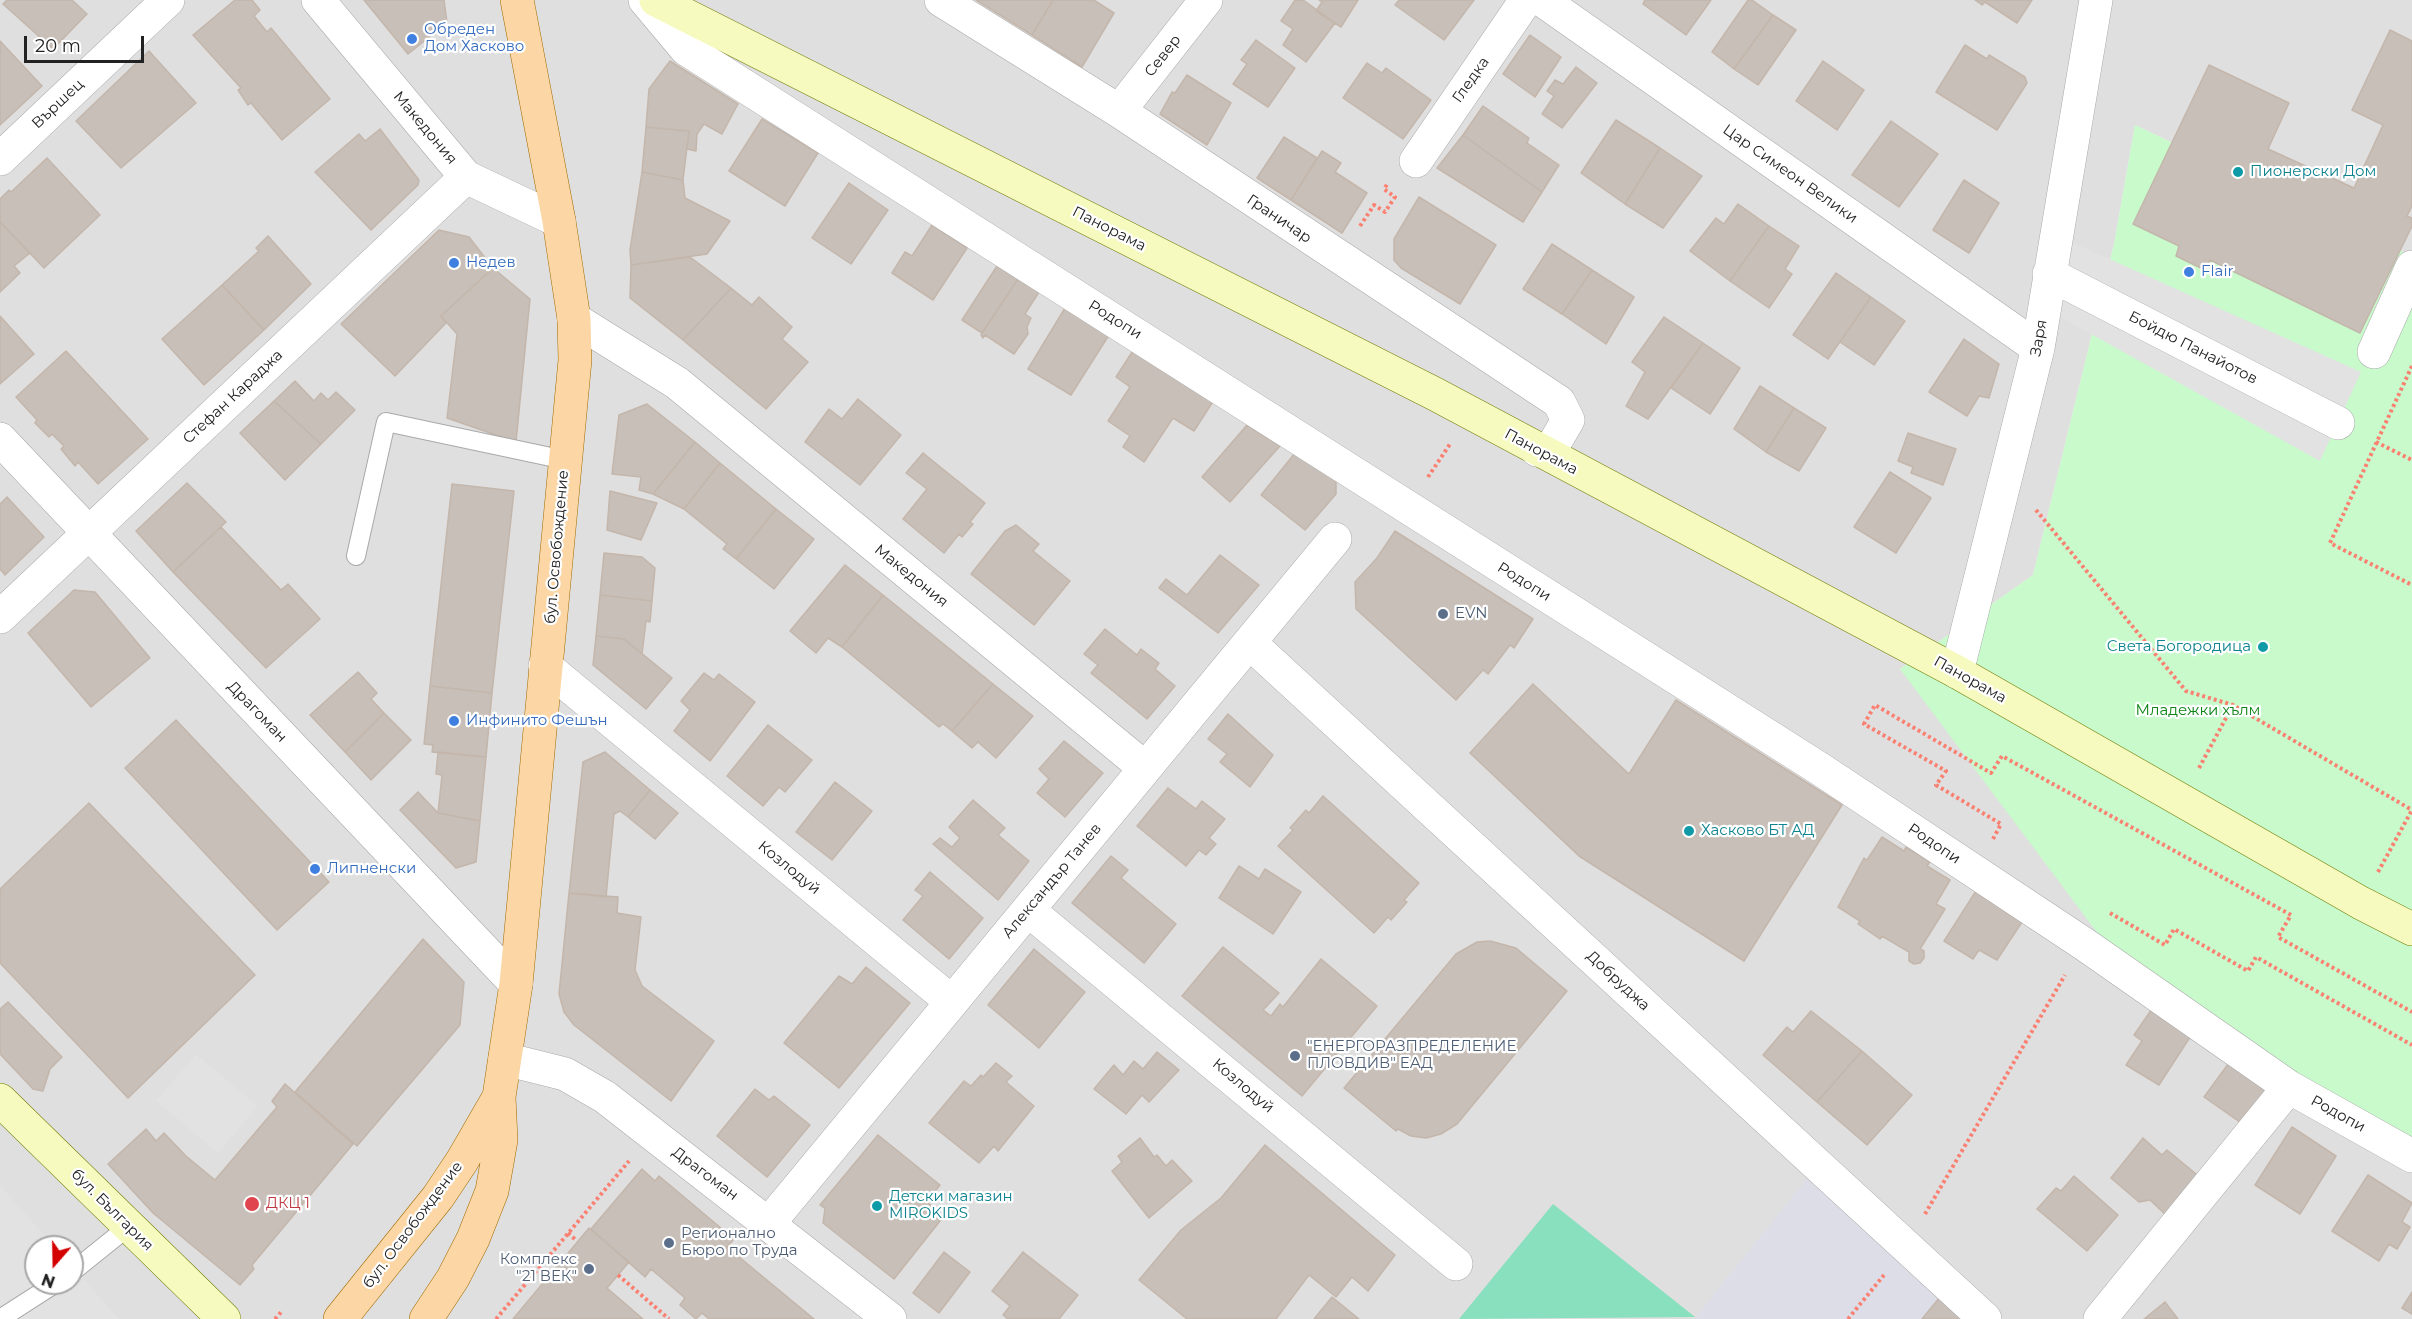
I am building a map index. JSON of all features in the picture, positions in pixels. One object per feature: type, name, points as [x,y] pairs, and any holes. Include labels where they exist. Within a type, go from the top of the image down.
[{"type":"main road","name":"бул. Освобождение","points":[[426,1319],[453,1278],[473,1239],[492,1191],[501,1140],[499,1097],[516,984],[575,360],[574,319],[559,221],[517,0]]},
{"type":"main road","name":"бул. Освобождение","points":[[340,1319],[438,1197],[499,1097]]},
{"type":"street","name":"Вършец","points":[[0,159],[168,0]]},
{"type":"street","name":"Македония","points":[[318,0],[466,177],[559,221]]},
{"type":"street","name":"Родопи","points":[[645,0],[686,49],[1810,762],[2084,944],[2289,1087],[2412,1156]]},
{"type":"street","name":"Панорама","points":[[656,0],[1352,351],[1957,672],[2361,903],[2412,929]]},
{"type":"street","name":"Граничар","points":[[941,0],[1119,111],[1559,402],[1568,420],[1551,449],[1537,450]]},
{"type":"street","name":"Север","points":[[1119,111],[1206,0]]},
{"type":"street","name":"Гледка","points":[[1416,161],[1526,0]]},
{"type":"street","name":"Цар Симеон Велики","points":[[1542,0],[2038,348]]},
{"type":"street","name":"Заря","points":[[1957,672],[2038,348],[2096,0]]},
{"type":"street","name":"Стефан Караджа","points":[[0,617],[466,177]]},
{"type":"street","points":[[2374,352],[2412,267]]},
{"type":"street","name":"Бойдю Панайотов","points":[[2049,274],[2338,423]]},
{"type":"street","name":"Македония","points":[[574,319],[677,383],[1145,768]]},
{"type":"street","name":"Драгоман","points":[[0,438],[88,534],[516,984]]},
{"type":"street","name":"Александър Танев","points":[[769,1222],[1335,539]]},
{"type":"street","name":"Добруджа","points":[[1250,644],[1986,1319]]},
{"type":"street","name":"Козлодуй","points":[[545,666],[952,1002]]},
{"type":"street","name":"Козлодуй","points":[[1028,910],[1456,1264]]},
{"type":"street","name":"Драгоман","points":[[505,1059],[565,1074],[605,1097],[769,1222],[890,1319]]},
{"type":"street","points":[[2100,1319],[2289,1087]]},
{"type":"street","name":"бул. България","points":[[0,1100],[225,1319]]},
{"type":"lane","points":[[356,556],[386,422],[565,460]]},
{"type":"lane","points":[[84,1262],[128,1227]]},
{"type":"lane","points":[[0,1319],[37,1295]]},
{"type":"path","points":[[2412,366],[2330,543],[2412,585]]},
{"type":"path","points":[[2338,423],[2412,459]]},
{"type":"path","points":[[2010,466],[2039,515],[2186,691],[2233,705],[2412,810],[2361,903]]},
{"type":"path","points":[[1991,842],[2001,824],[1936,785],[1946,771],[1864,724],[1875,705],[1991,773],[2002,756],[2290,915],[2278,937],[2412,1012]]},
{"type":"path","points":[[2182,800],[2233,705]]},
{"type":"path","points":[[1848,1319],[1906,1248],[2103,909],[2165,945],[2174,929],[2248,971],[2256,957],[2412,1045]]},
{"type":"path","points":[[496,1319],[652,1133]]},
{"type":"path","points":[[568,1233],[577,1241]]},
{"type":"path","points":[[618,1275],[669,1319]]},
{"type":"path","points":[[275,1319],[282,1311]]},
{"type":"shaded area","points":[[0,0],[2412,0],[2412,256],[2135,125],[2114,244],[2033,575],[1900,669],[2412,1156],[2412,1319],[0,1319]]},
{"type":"shaded area","points":[[2056,235],[2361,372],[2320,461],[2044,308]]},
{"type":"shaded area","points":[[196,1054],[258,1106],[218,1153],[156,1101]]},
{"type":"shaded area","points":[[1818,1165],[1949,1286],[1922,1319],[1694,1319]]},
{"type":"shaded area","points":[[0,1185],[44,1235],[24,1235],[24,1295],[84,1295],[84,1280],[119,1319],[0,1319]]},
{"type":"green space","name":"Младежки хълм","points":[[2135,125],[2412,256],[2412,1156],[2128,974],[1900,669],[2033,575],[2114,244]]},
{"type":"green space","points":[[1553,1204],[1695,1317],[1459,1319]]},
{"type":"building","points":[[7,0],[72,0],[87,14],[53,49],[3,4]]},
{"type":"building","points":[[235,0],[252,0],[260,10],[254,16],[267,32],[271,28],[330,99],[282,140],[251,103],[248,105],[238,90],[241,88],[193,35]]},
{"type":"building","name":"Обреден Дом Хасково","points":[[364,0],[444,0],[447,23],[408,54]]},
{"type":"building","points":[[976,0],[1053,0],[1032,35]]},
{"type":"building","points":[[1053,0],[1094,0],[1114,13],[1082,67],[1032,35]]},
{"type":"building","points":[[1295,0],[1303,0],[1335,23],[1306,62],[1283,45],[1293,29],[1281,21]]},
{"type":"building","points":[[1319,0],[1358,0],[1341,27],[1316,11],[1322,2]]},
{"type":"building","points":[[1399,0],[1474,0],[1444,40],[1395,5]]},
{"type":"building","points":[[1645,0],[1711,0],[1686,35],[1643,4]]},
{"type":"building","points":[[1748,0],[1752,0],[1773,15],[1734,69],[1712,52]]},
{"type":"building","points":[[1975,0],[2032,0],[2017,23],[1985,2],[1982,5]]},
{"type":"building","points":[[1773,15],[1796,30],[1758,85],[1734,69]]},
{"type":"building","name":"Пионерски Дом","points":[[2390,30],[2412,41],[2412,206],[2407,216],[2412,218],[2412,226],[2360,333],[2210,260],[2205,270],[2176,256],[2179,246],[2133,224],[2209,65],[2289,103],[2268,149],[2354,188],[2383,125],[2352,110]]},
{"type":"building","points":[[1530,35],[1561,57],[1535,97],[1503,74]]},
{"type":"building","points":[[1256,40],[1295,68],[1268,107],[1233,84],[1247,64],[1241,60]]},
{"type":"building","points":[[0,41],[42,86],[0,125]]},
{"type":"building","points":[[1965,45],[1987,59],[1989,55],[2025,77],[2027,83],[1997,130],[1936,92]]},
{"type":"building","points":[[149,51],[196,103],[121,168],[76,121]]},
{"type":"building","points":[[670,61],[738,104],[722,134],[704,124],[697,134],[696,151],[687,149],[689,131],[646,127],[649,89]]},
{"type":"building","points":[[1823,61],[1864,90],[1837,130],[1796,101]]},
{"type":"building","points":[[1367,63],[1382,73],[1386,68],[1431,100],[1403,139],[1343,98]]},
{"type":"building","points":[[1576,67],[1597,83],[1562,128],[1542,114],[1554,96],[1547,91],[1555,80],[1563,84]]},
{"type":"building","points":[[1187,75],[1231,103],[1207,145],[1160,114],[1172,92],[1175,93]]},
{"type":"building","points":[[1483,106],[1529,138],[1527,143],[1559,165],[1542,192],[1463,135]]},
{"type":"building","points":[[762,119],[818,153],[785,206],[729,171]]},
{"type":"building","points":[[1616,120],[1660,148],[1625,204],[1581,173]]},
{"type":"building","points":[[1891,121],[1938,154],[1899,207],[1852,175]]},
{"type":"building","points":[[646,127],[689,131],[683,180],[642,172]]},
{"type":"building","points":[[380,129],[419,180],[418,185],[371,230],[315,172],[359,134],[365,141]]},
{"type":"building","points":[[1463,135],[1542,192],[1523,222],[1437,168]]},
{"type":"building","points":[[1284,137],[1317,158],[1291,200],[1257,178]]},
{"type":"building","points":[[1660,148],[1702,176],[1663,228],[1625,204]]},
{"type":"building","points":[[1322,151],[1341,163],[1335,172],[1367,193],[1342,233],[1291,200]]},
{"type":"building","points":[[47,158],[100,215],[44,268],[0,222],[0,199],[9,190],[11,192]]},
{"type":"building","points":[[642,172],[683,180],[685,198],[730,221],[707,254],[631,265],[630,250]]},
{"type":"building","points":[[1964,180],[1999,203],[1969,253],[1933,230]]},
{"type":"building","points":[[849,183],[888,210],[851,264],[812,238]]},
{"type":"building","points":[[1419,197],[1496,245],[1460,304],[1401,268],[1394,260],[1394,239]]},
{"type":"building","points":[[1738,204],[1769,226],[1730,281],[1690,251],[1716,218],[1724,224]]},
{"type":"building","points":[[0,222],[30,253],[14,266],[20,273],[0,292]]},
{"type":"building","points":[[932,225],[967,248],[933,300],[892,273],[905,252],[912,256]]},
{"type":"building","points":[[1769,226],[1799,246],[1785,269],[1792,274],[1769,308],[1730,281]]},
{"type":"building","points":[[439,230],[469,237],[493,268],[441,316],[446,323],[395,376],[341,324]]},
{"type":"building","points":[[268,236],[311,284],[264,330],[222,285],[259,251],[256,248]]},
{"type":"building","points":[[1552,244],[1592,270],[1562,314],[1523,289]]},
{"type":"building","points":[[690,257],[731,288],[683,340],[630,298],[631,265]]},
{"type":"building","points":[[997,266],[1018,279],[982,333],[962,320]]},
{"type":"building","points":[[493,268],[530,299],[516,442],[447,418],[457,334],[441,316]]},
{"type":"building","points":[[1592,270],[1634,297],[1606,344],[1562,314]]},
{"type":"building","points":[[1836,273],[1871,297],[1828,359],[1793,335]]},
{"type":"building","points":[[1018,279],[1039,292],[1025,314],[1031,318],[1027,327],[1028,334],[1014,354],[985,335],[983,338],[981,335]]},
{"type":"building","points":[[222,285],[264,330],[204,385],[162,339]]},
{"type":"building","points":[[731,288],[752,305],[759,297],[792,327],[782,339],[808,362],[766,409],[683,340]]},
{"type":"building","points":[[1871,297],[1905,321],[1874,365],[1840,342]]},
{"type":"building","points":[[1065,308],[1109,335],[1071,395],[1028,369]]},
{"type":"building","points":[[0,316],[34,354],[0,384]]},
{"type":"building","points":[[1664,317],[1703,343],[1648,419],[1626,406],[1645,372],[1632,362]]},
{"type":"building","points":[[1964,339],[1999,364],[1989,398],[1979,396],[1967,416],[1929,392]]},
{"type":"building","points":[[1703,343],[1740,368],[1710,414],[1671,388]]},
{"type":"building","points":[[1134,349],[1214,400],[1194,431],[1173,418],[1144,462],[1123,447],[1130,436],[1108,421],[1130,387],[1116,377]]},
{"type":"building","points":[[66,351],[148,439],[98,484],[78,462],[75,466],[61,449],[64,446],[52,434],[49,437],[35,423],[37,420],[16,397]]},
{"type":"building","points":[[295,381],[314,401],[321,393],[328,400],[336,392],[355,410],[321,444],[274,401]]},
{"type":"building","points":[[1760,386],[1794,408],[1766,452],[1734,429]]},
{"type":"building","points":[[858,399],[901,435],[860,485],[805,442],[829,409],[842,419]]},
{"type":"building","points":[[274,401],[321,444],[285,480],[240,433]]},
{"type":"building","points":[[647,404],[695,442],[653,494],[639,490],[641,477],[612,474],[619,415]]},
{"type":"building","points":[[1794,408],[1826,428],[1799,471],[1766,452]]},
{"type":"building","points":[[1247,425],[1280,446],[1230,502],[1202,477]]},
{"type":"building","points":[[1908,433],[1956,449],[1943,485],[1911,473],[1913,467],[1898,461]]},
{"type":"building","points":[[695,442],[720,463],[684,509],[653,494]]},
{"type":"building","points":[[923,453],[985,503],[970,522],[973,524],[962,537],[959,534],[944,553],[903,519],[927,489],[906,473]]},
{"type":"building","points":[[1295,453],[1336,480],[1336,494],[1305,530],[1261,495]]},
{"type":"building","points":[[720,463],[776,509],[736,559],[723,549],[727,544],[684,509]]},
{"type":"building","points":[[1890,472],[1931,498],[1896,553],[1854,527]]},
{"type":"building","points":[[187,483],[226,522],[173,572],[136,531]]},
{"type":"building","points":[[452,484],[514,491],[492,693],[430,686]]},
{"type":"building","points":[[610,491],[657,503],[641,540],[607,530]]},
{"type":"building","points":[[7,497],[44,537],[5,575],[0,569],[0,504]]},
{"type":"building","points":[[776,509],[814,539],[774,589],[736,559]]},
{"type":"building","points":[[1016,525],[1039,544],[1033,551],[1070,581],[1034,625],[971,574],[1005,531]]},
{"type":"building","points":[[221,527],[281,590],[288,584],[320,619],[266,668],[173,572]]},
{"type":"building","name":"EVN","points":[[1395,531],[1533,619],[1514,648],[1510,645],[1488,674],[1483,670],[1456,700],[1356,609],[1355,582],[1377,558]]},
{"type":"building","points":[[604,553],[642,557],[655,568],[652,601],[600,595]]},
{"type":"building","points":[[1220,555],[1259,585],[1218,633],[1159,588],[1166,579],[1187,595]]},
{"type":"building","points":[[845,565],[883,595],[842,647],[828,638],[816,653],[790,631]]},
{"type":"building","points":[[74,590],[95,592],[150,658],[91,707],[28,633]]},
{"type":"building","points":[[600,595],[652,601],[650,622],[646,621],[642,654],[624,639],[596,636]]},
{"type":"building","points":[[883,595],[993,684],[952,731],[943,724],[939,727],[842,647]]},
{"type":"building","points":[[1105,629],[1137,655],[1141,649],[1159,663],[1155,669],[1175,686],[1147,719],[1091,673],[1098,665],[1084,654]]},
{"type":"building","points":[[596,636],[624,639],[672,678],[646,709],[593,665]]},
{"type":"building","points":[[358,672],[377,693],[371,699],[384,713],[345,752],[310,715]]},
{"type":"building","points":[[704,673],[714,680],[719,674],[755,702],[710,761],[674,731],[690,710],[681,701]]},
{"type":"building","points":[[993,684],[1033,716],[996,758],[978,742],[972,748],[952,731]]},
{"type":"building","name":"Хасково БТ АД","points":[[1533,684],[1629,774],[1676,700],[1842,805],[1744,961],[1579,856],[1470,753]]},
{"type":"building","points":[[430,686],[492,693],[486,757],[432,752],[433,745],[424,744]]},
{"type":"building","points":[[384,713],[411,740],[371,780],[345,752]]},
{"type":"building","points":[[1228,714],[1273,755],[1250,787],[1220,762],[1227,754],[1208,739]]},
{"type":"building","points":[[176,720],[329,882],[277,930],[125,768]]},
{"type":"building","points":[[768,725],[812,760],[785,792],[779,787],[763,806],[727,776]]},
{"type":"building","points":[[1064,741],[1103,773],[1065,817],[1037,793],[1049,779],[1039,769]]},
{"type":"building","points":[[438,752],[486,757],[480,821],[438,813],[442,775],[436,774]]},
{"type":"building","points":[[605,752],[650,790],[628,817],[620,811],[614,814],[606,897],[569,893],[583,762]]},
{"type":"building","points":[[835,782],[872,811],[832,860],[796,832]]},
{"type":"building","points":[[1168,788],[1196,809],[1202,801],[1225,819],[1209,838],[1216,844],[1206,855],[1199,850],[1186,866],[1137,826]]},
{"type":"building","points":[[650,790],[678,813],[655,839],[628,817]]},
{"type":"building","points":[[418,792],[438,813],[480,821],[476,862],[456,868],[400,810]]},
{"type":"building","points":[[1323,796],[1419,883],[1404,900],[1407,902],[1391,920],[1388,917],[1374,933],[1278,846],[1293,830],[1290,828],[1306,810],[1309,813]]},
{"type":"building","points":[[973,800],[1005,828],[998,835],[1029,861],[998,900],[933,844],[940,838],[952,847],[960,838],[949,827]]},
{"type":"building","points":[[89,803],[255,975],[128,1098],[0,963],[0,889]]},
{"type":"building","points":[[1882,837],[1904,851],[1906,847],[1930,862],[1927,866],[1950,880],[1936,904],[1945,909],[1920,949],[1924,951],[1924,958],[1920,963],[1914,964],[1909,961],[1909,952],[1882,936],[1880,939],[1858,924],[1860,921],[1838,907],[1864,858],[1867,860]]},
{"type":"building","points":[[1111,856],[1128,870],[1121,878],[1176,924],[1144,963],[1072,903]]},
{"type":"building","points":[[1239,866],[1259,879],[1265,869],[1301,892],[1273,934],[1219,898]]},
{"type":"building","points":[[930,872],[983,918],[949,959],[903,920],[923,896],[915,890]]},
{"type":"building","points":[[1976,891],[2022,922],[1997,960],[1979,950],[1973,959],[1944,941]]},
{"type":"building","points":[[569,893],[618,897],[617,913],[641,917],[635,970],[642,986],[714,1041],[671,1101],[574,1025],[564,1012],[559,994]]},
{"type":"building","points":[[423,939],[464,982],[460,1025],[357,1146],[295,1092]]},
{"type":"building","points":[[1490,941],[1516,948],[1567,991],[1457,1124],[1441,1134],[1426,1138],[1411,1136],[1398,1129],[1396,1131],[1344,1088],[1456,954],[1477,942]]},
{"type":"building","name":"\"ЕНЕРГОРАЗПРЕДЕЛЕНИЕ ПЛОВДИВ\" ЕАД","points":[[1223,947],[1279,993],[1263,1010],[1271,1016],[1280,1004],[1283,1007],[1321,959],[1377,1006],[1302,1096],[1182,996]]},
{"type":"building","points":[[1034,949],[1085,992],[1039,1048],[988,1005]]},
{"type":"building","points":[[866,967],[910,1003],[839,1088],[784,1043],[839,976],[852,984]]},
{"type":"building","points":[[8,1002],[62,1057],[50,1069],[43,1091],[33,1089],[0,1054],[0,1009]]},
{"type":"building","points":[[2154,1006],[2194,1031],[2159,1085],[2126,1065],[2142,1041],[2134,1035]]},
{"type":"building","points":[[1811,1011],[1862,1051],[1817,1102],[1763,1055],[1787,1027],[1793,1032]]},
{"type":"building","points":[[1862,1051],[1912,1095],[1867,1145],[1817,1102]]},
{"type":"building","points":[[1157,1052],[1179,1070],[1149,1102],[1142,1095],[1126,1114],[1094,1089],[1114,1065],[1123,1075],[1134,1061],[1143,1069]]},
{"type":"building","points":[[2234,1056],[2271,1091],[2244,1125],[2204,1097]]},
{"type":"building","points":[[996,1063],[1012,1076],[1006,1082],[1034,1106],[998,1151],[994,1146],[979,1163],[929,1123],[964,1081],[971,1086]]},
{"type":"building","points":[[285,1084],[353,1144],[252,1265],[254,1269],[240,1285],[153,1213],[108,1164],[146,1129],[156,1141],[164,1133],[186,1156],[215,1180],[277,1107],[272,1101]]},
{"type":"building","points":[[755,1089],[769,1100],[774,1096],[810,1125],[767,1177],[717,1136]]},
{"type":"building","points":[[2292,1127],[2336,1156],[2300,1214],[2255,1185]]},
{"type":"building","name":"Детски магазин MIROKIDS","points":[[878,1135],[940,1185],[927,1202],[944,1216],[894,1279],[823,1223],[825,1208],[820,1205]]},
{"type":"building","points":[[1140,1138],[1154,1157],[1157,1155],[1166,1166],[1172,1160],[1192,1181],[1149,1218],[1112,1171],[1122,1162],[1118,1156]]},
{"type":"building","points":[[2143,1138],[2162,1155],[2167,1150],[2201,1178],[2168,1217],[2150,1200],[2139,1202],[2111,1178]]},
{"type":"building","points":[[1265,1145],[1395,1255],[1368,1291],[1352,1277],[1336,1297],[1309,1275],[1276,1319],[1187,1319],[1139,1280],[1181,1230],[1221,1198]]},
{"type":"building","name":"Регионално Бюро по Труда","points":[[642,1169],[655,1181],[659,1176],[734,1239],[727,1247],[814,1319],[709,1319],[702,1313],[696,1319],[680,1305],[685,1298],[651,1269],[645,1277],[591,1229]]},
{"type":"building","points":[[2368,1175],[2412,1203],[2402,1222],[2410,1227],[2397,1249],[2389,1244],[2379,1261],[2332,1231]]},
{"type":"building","points":[[2074,1176],[2118,1215],[2087,1251],[2037,1209],[2056,1188],[2061,1191]]},
{"type":"building","name":"Комплекс \"21 ВЕК\"","points":[[589,1228],[629,1262],[607,1288],[643,1319],[513,1319]]},
{"type":"building","points":[[944,1252],[970,1272],[939,1313],[913,1293]]},
{"type":"building","points":[[1023,1252],[1078,1295],[1059,1319],[1008,1319],[1003,1315],[1010,1306],[992,1291]]},
{"type":"building","points":[[1949,1286],[1973,1319],[1922,1319]]},
{"type":"building","points":[[2412,1292],[2412,1314],[2402,1308]]},
{"type":"building","points":[[1332,1297],[1359,1319],[1314,1319]]},
{"type":"building","points":[[2165,1302],[2178,1319],[2144,1319]]},
{"type":"place","name":"Обреден Дом Хасково","points":[[412,39]]},
{"type":"place","name":"Пионерски Дом","points":[[2238,172]]},
{"type":"place","name":"Недев","points":[[454,263]]},
{"type":"place","name":"Flair","points":[[2189,272]]},
{"type":"place","name":"EVN","points":[[1443,614]]},
{"type":"place","name":"Света Богородица","points":[[2263,647]]},
{"type":"place","name":"Инфинито Фешън","points":[[454,721]]},
{"type":"place","name":"Хасково БТ АД","points":[[1689,831]]},
{"type":"place","name":"Липненски","points":[[315,869]]},
{"type":"place","name":"\"ЕНЕРГОРАЗПРЕДЕЛЕНИЕ ПЛОВДИВ\" ЕАД","points":[[1295,1056]]},
{"type":"place","name":"ДКЦ 1","points":[[252,1204]]},
{"type":"place","name":"Детски магазин MIROKIDS","points":[[877,1206]]},
{"type":"place","name":"Регионално Бюро по Труда","points":[[669,1243]]},
{"type":"place","name":"Комплекс \"21 ВЕК\"","points":[[589,1269]]}]
